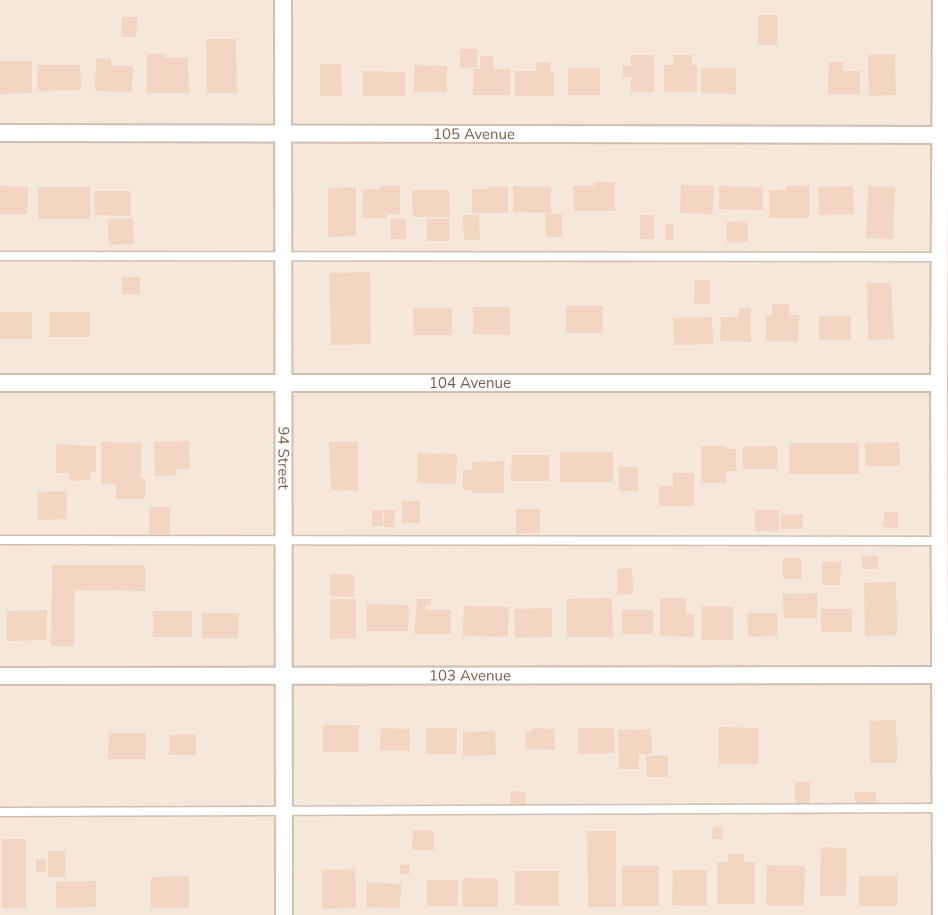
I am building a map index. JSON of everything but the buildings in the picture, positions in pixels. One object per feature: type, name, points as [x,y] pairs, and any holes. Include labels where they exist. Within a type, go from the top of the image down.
[{"type":"street","name":"94 Street","points":[[283,0],[284,915]]},
{"type":"street","points":[[941,0],[945,135],[940,257],[944,309],[939,383],[944,479],[939,541],[944,648],[939,675],[943,812],[941,915]]},
{"type":"street","name":"105 Avenue","points":[[0,133],[945,135]]},
{"type":"street","name":"104 Avenue","points":[[0,383],[939,383]]},
{"type":"street","name":"103 Avenue","points":[[0,676],[939,675]]},
{"type":"lane","points":[[0,256],[940,257]]},
{"type":"lane","points":[[0,540],[939,541]]},
{"type":"lane","points":[[0,812],[943,812]]},
{"type":"shaded area","points":[[0,0],[948,0],[948,915],[0,915]]}]
